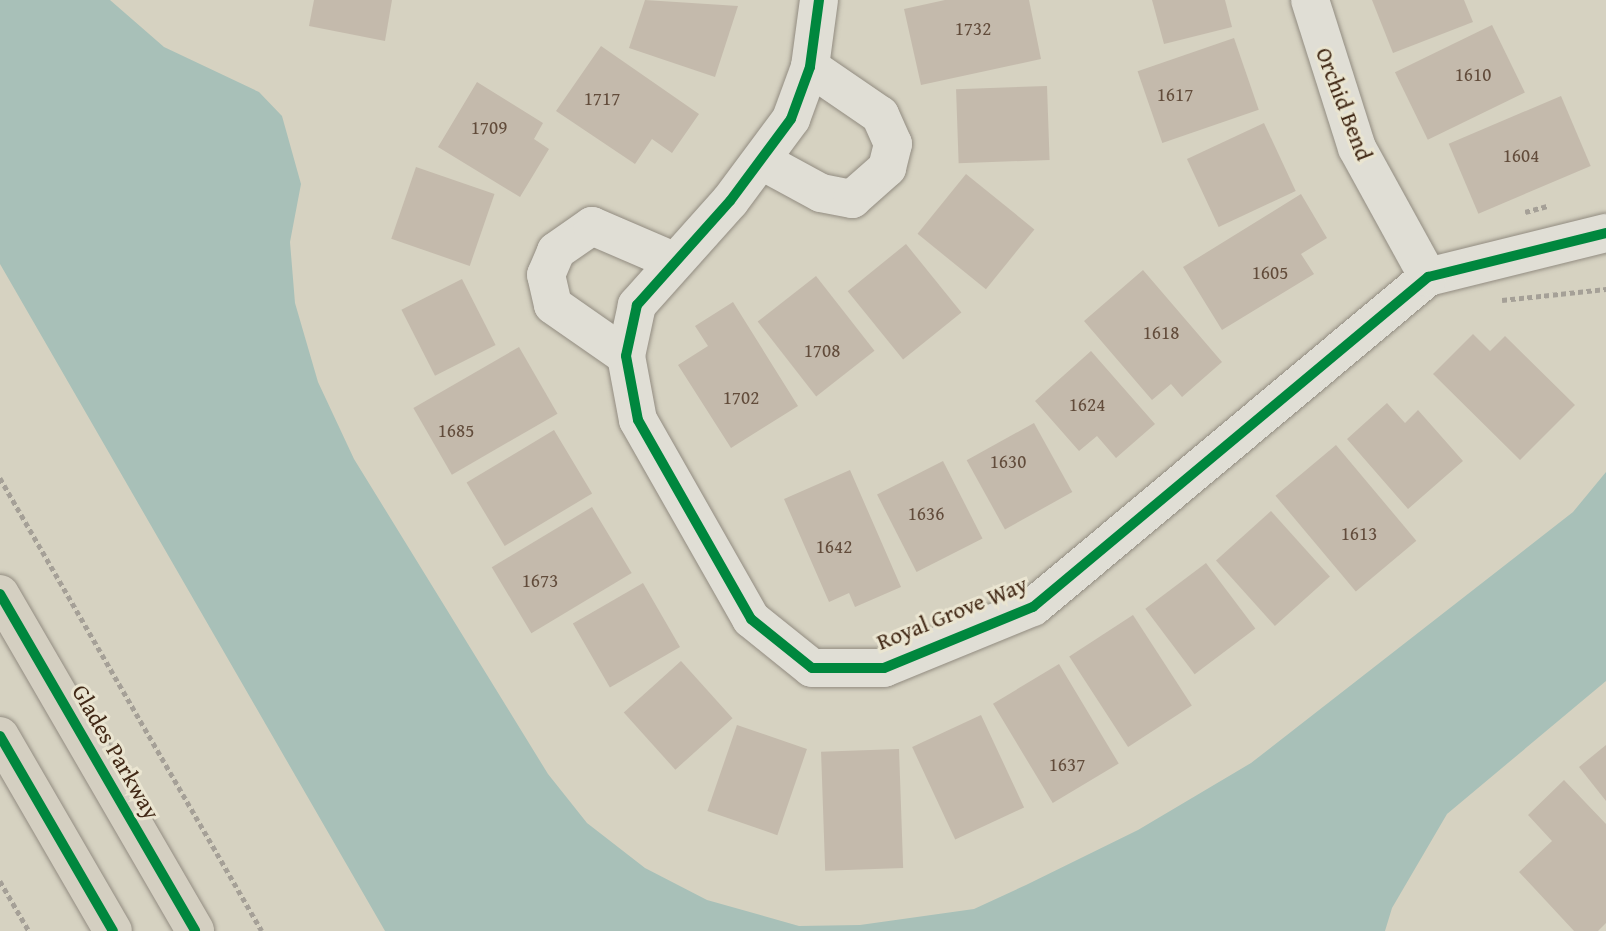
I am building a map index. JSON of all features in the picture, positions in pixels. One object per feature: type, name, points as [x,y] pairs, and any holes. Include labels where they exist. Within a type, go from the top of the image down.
[{"type":"main road","name":"Glades Parkway","points":[[0,594],[195,931]]},
{"type":"main road","points":[[0,736],[113,931]]},
{"type":"street","name":"Royal Grove Way","points":[[819,0],[810,68],[790,119],[762,161],[671,260],[636,305],[626,356],[638,420],[751,619],[812,667],[884,668],[1033,607],[1428,277],[1606,233]]},
{"type":"street","name":"Orchid Bend","points":[[1310,0],[1357,148],[1428,277]]},
{"type":"street","points":[[762,161],[821,193],[852,199],[887,168],[893,144],[880,115],[810,68]]},
{"type":"street","points":[[626,356],[553,305],[545,275],[556,251],[592,226],[671,260]]},
{"type":"path","points":[[1494,301],[1606,289]]},
{"type":"path","points":[[0,478],[262,931]]},
{"type":"path","points":[[0,881],[29,931]]},
{"type":"water","points":[[0,0],[110,0],[164,47],[259,92],[282,116],[301,184],[290,242],[295,303],[318,382],[354,459],[548,774],[587,823],[645,868],[707,900],[799,926],[860,925],[974,909],[1026,885],[1138,830],[1251,763],[1573,512],[1606,472],[1606,681],[1447,814],[1392,908],[1385,931],[385,931],[0,264]]},
{"type":"building","points":[[314,0],[392,0],[385,41],[309,26]]},
{"type":"building","points":[[645,0],[738,6],[715,77],[629,48]]},
{"type":"building","points":[[945,0],[1029,0],[1041,59],[921,85],[904,9]]},
{"type":"building","points":[[1152,0],[1225,0],[1232,27],[1164,44]]},
{"type":"building","points":[[1372,0],[1464,0],[1473,22],[1393,53]]},
{"type":"building","points":[[1492,25],[1525,92],[1428,140],[1395,72]]},
{"type":"building","points":[[1234,38],[1259,110],[1162,143],[1138,71]]},
{"type":"building","points":[[601,46],[699,114],[672,153],[652,139],[635,164],[556,111]]},
{"type":"building","points":[[477,82],[543,123],[534,139],[549,149],[520,197],[438,147]]},
{"type":"building","points":[[1047,86],[1050,160],[959,163],[956,89]]},
{"type":"building","points":[[1561,96],[1591,166],[1478,214],[1449,144]]},
{"type":"building","points":[[1264,123],[1296,191],[1219,227],[1187,159]]},
{"type":"building","points":[[416,167],[494,194],[470,266],[391,239]]},
{"type":"building","points":[[966,174],[1034,229],[986,289],[918,234]]},
{"type":"building","points":[[1301,194],[1327,238],[1301,254],[1314,274],[1222,330],[1183,267]]},
{"type":"building","points":[[906,244],[961,312],[903,360],[848,291]]},
{"type":"building","points":[[1143,270],[1222,362],[1182,397],[1171,384],[1152,400],[1084,321]]},
{"type":"building","points":[[816,276],[874,351],[816,396],[758,322]]},
{"type":"building","points":[[462,279],[496,345],[435,376],[401,310]]},
{"type":"building","points":[[733,302],[798,406],[731,448],[678,365],[708,346],[695,326]]},
{"type":"building","points":[[1473,334],[1490,351],[1505,336],[1575,405],[1520,460],[1433,374]]},
{"type":"building","points":[[519,347],[558,414],[452,475],[413,408]]},
{"type":"building","points":[[1091,351],[1155,424],[1116,458],[1097,436],[1079,451],[1035,401]]},
{"type":"building","points":[[1387,403],[1405,423],[1418,410],[1463,461],[1408,509],[1347,439]]},
{"type":"building","points":[[1034,423],[1072,492],[1005,529],[967,460]]},
{"type":"building","points":[[554,430],[592,493],[505,546],[467,483]]},
{"type":"building","points":[[1336,445],[1416,541],[1356,592],[1275,496]]},
{"type":"building","points":[[943,461],[982,539],[917,572],[877,495]]},
{"type":"building","points":[[850,470],[901,587],[855,607],[849,593],[829,602],[784,499]]},
{"type":"building","points":[[592,507],[632,573],[531,633],[492,567]]},
{"type":"building","points":[[1271,511],[1330,576],[1275,626],[1216,561]]},
{"type":"building","points":[[1206,563],[1255,628],[1195,674],[1145,609]]},
{"type":"building","points":[[643,583],[680,647],[610,688],[573,624]]},
{"type":"building","points":[[1133,615],[1192,706],[1128,747],[1069,656]]},
{"type":"building","points":[[681,661],[733,718],[675,770],[624,713]]},
{"type":"building","points":[[1059,664],[1119,763],[1053,803],[993,704]]},
{"type":"building","points":[[981,715],[1024,807],[955,840],[912,747]]},
{"type":"building","points":[[737,725],[807,749],[777,835],[707,811]]},
{"type":"building","points":[[1606,745],[1606,801],[1579,767]]},
{"type":"building","points":[[899,749],[903,868],[825,871],[821,752]]},
{"type":"building","points":[[1564,780],[1606,824],[1606,923],[1598,931],[1574,931],[1519,872],[1552,841],[1528,815]]},
{"type":"cycle path","points":[[819,0],[810,67],[791,119],[730,201],[637,305],[626,356],[638,420],[751,619],[812,668],[884,668],[1033,607],[1428,277],[1606,233]]},
{"type":"cycle path","points":[[0,594],[195,931]]},
{"type":"cycle path","points":[[0,736],[113,931]]}]
